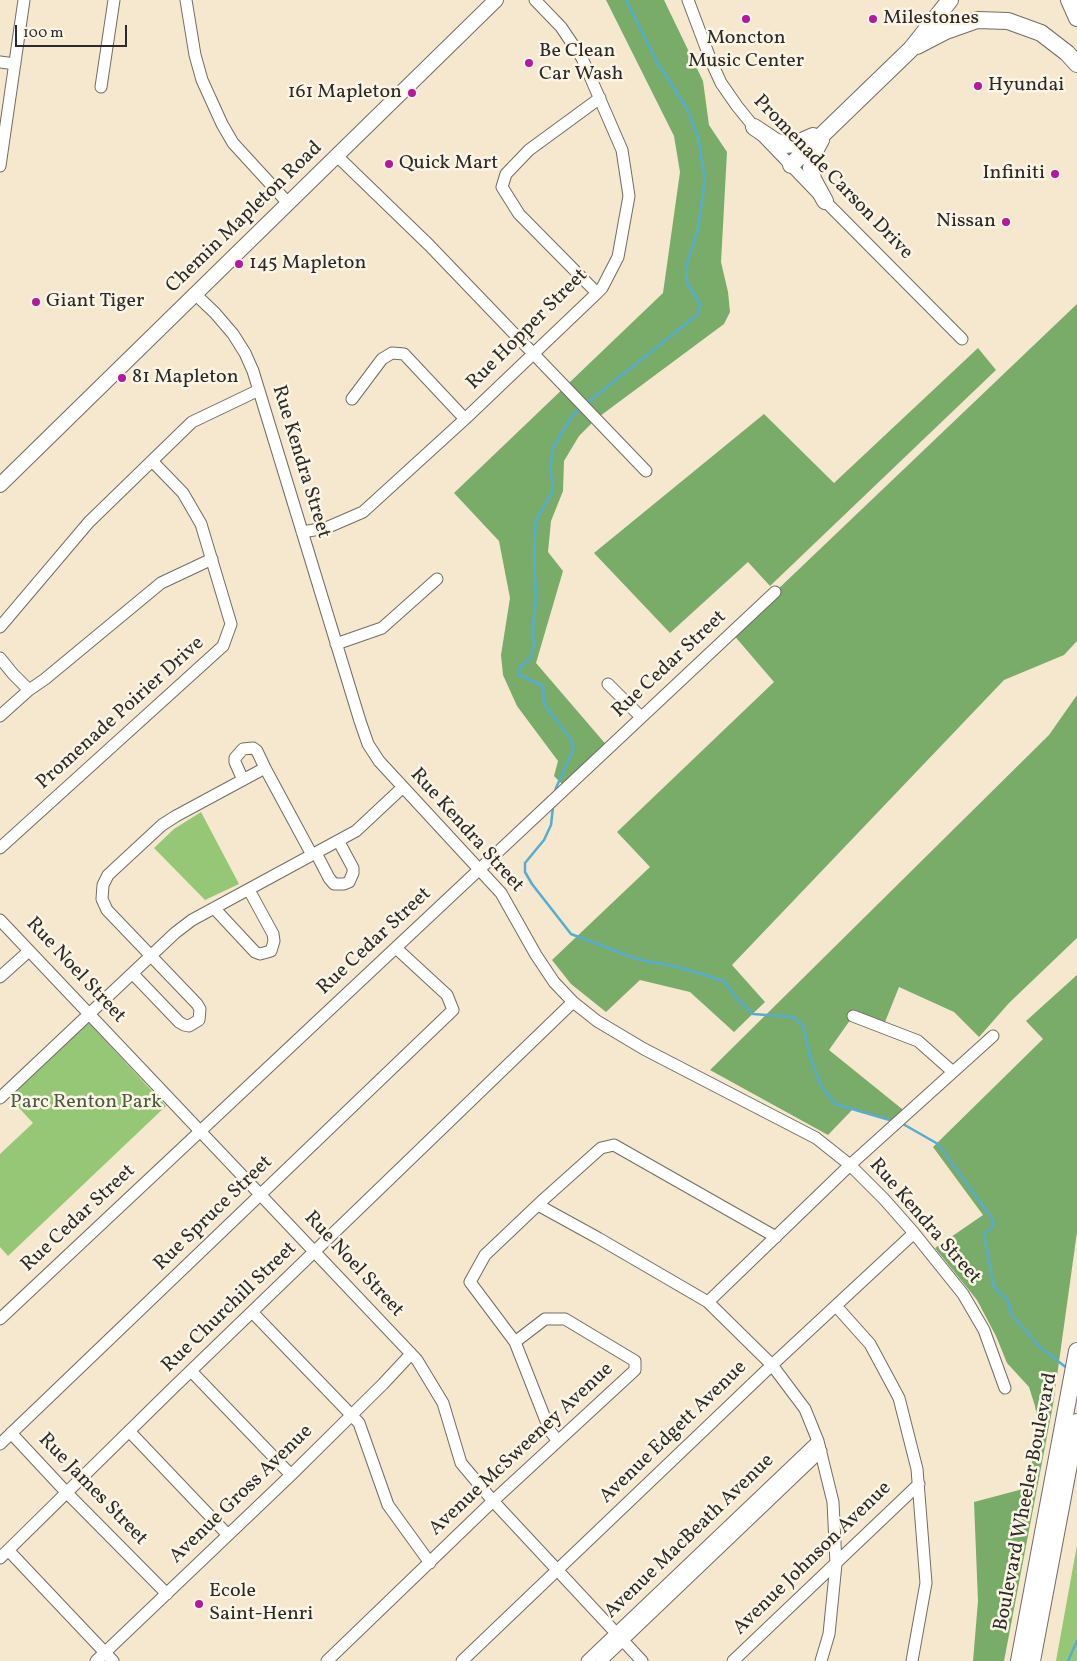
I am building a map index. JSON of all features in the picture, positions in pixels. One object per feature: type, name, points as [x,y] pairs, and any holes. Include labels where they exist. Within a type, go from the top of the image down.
[{"type":"highway","points":[[790,165],[911,49],[950,0]]},
{"type":"highway","points":[[1069,0],[1077,18]]},
{"type":"highway","points":[[911,49],[946,30],[977,20],[1008,21],[1041,34],[1067,53],[1077,64]]},
{"type":"highway","points":[[754,127],[775,141],[790,144],[805,141],[830,125]]},
{"type":"highway","points":[[825,201],[814,179],[811,168],[815,151],[830,125]]},
{"type":"highway","name":"Boulevard Wheeler Boulevard","points":[[1019,1661],[1077,1350]]},
{"type":"highway","name":"Boulevard Wheeler Boulevard","points":[[1032,1661],[1077,1422]]},
{"type":"main road","name":"Chemin Mapleton Road","points":[[0,485],[496,0]]},
{"type":"street","points":[[0,166],[24,0]]},
{"type":"street","points":[[101,87],[114,0]]},
{"type":"street","points":[[187,0],[195,55],[202,80],[222,124],[233,143],[288,203]]},
{"type":"street","name":"Rue Hopper Street","points":[[302,532],[326,528],[363,512],[465,419],[602,288],[618,257],[630,196],[622,150],[582,58],[561,27],[535,0]]},
{"type":"street","name":"Promenade Carson Drive","points":[[688,0],[721,83],[737,106],[790,165],[962,339]]},
{"type":"street","points":[[0,62],[15,64]]},
{"type":"street","points":[[597,293],[519,214],[502,187],[506,174],[529,150],[600,98]]},
{"type":"street","points":[[337,156],[429,245],[646,471]]},
{"type":"street","name":"Rue Kendra Street","points":[[195,294],[233,334],[245,354],[259,390],[368,744],[379,761],[501,893],[549,975],[573,1002],[597,1021],[644,1048],[816,1138],[850,1165],[884,1199],[914,1233],[967,1301],[984,1330],[1005,1388]]},
{"type":"street","points":[[352,398],[382,359],[392,353],[404,354],[465,419]]},
{"type":"street","points":[[0,626],[88,522],[192,422],[259,390]]},
{"type":"street","name":"Promenade Poirier Drive","points":[[0,848],[223,646],[231,624],[201,524],[183,493],[152,461]]},
{"type":"street","points":[[0,716],[29,690],[46,679],[161,583],[212,559]]},
{"type":"street","points":[[336,644],[382,628],[437,579]]},
{"type":"street","name":"Rue Cedar Street","points":[[0,1319],[775,592]]},
{"type":"street","points":[[0,658],[29,690]]},
{"type":"street","points":[[608,684],[642,718]]},
{"type":"street","points":[[243,780],[235,758],[243,749],[253,748],[329,878],[334,884],[339,885],[349,882],[354,872],[339,842]]},
{"type":"street","points":[[133,974],[184,1026],[189,1026],[199,1020],[200,1009],[197,1004],[107,910],[102,899],[102,886],[108,875],[162,825],[265,768]]},
{"type":"street","points":[[0,1098],[175,933],[192,920],[339,842],[356,831],[402,788]]},
{"type":"street","points":[[214,908],[255,952],[260,954],[271,951],[274,946],[273,934],[249,890]]},
{"type":"street","name":"Rue Noel Street","points":[[0,920],[417,1360],[443,1403],[461,1462],[493,1501],[642,1661]]},
{"type":"street","name":"Rue Spruce Street","points":[[4,1439],[453,1010],[447,995],[396,948]]},
{"type":"street","points":[[0,977],[29,950]]},
{"type":"street","name":"Rue Churchill Street","points":[[4,1554],[129,1431],[193,1374],[252,1312],[573,1002]]},
{"type":"street","points":[[853,1016],[918,1040],[953,1072]]},
{"type":"street","points":[[708,1302],[850,1165],[993,1036]]},
{"type":"street","points":[[558,1441],[550,1431],[515,1342],[470,1282],[485,1255],[538,1205],[601,1148],[614,1145],[776,1237]]},
{"type":"street","points":[[538,1205],[708,1302],[772,1365],[805,1409],[820,1446],[832,1502],[836,1564],[830,1634],[821,1661]]},
{"type":"street","name":"Avenue Edgett Avenue","points":[[462,1661],[772,1365],[914,1233]]},
{"type":"street","points":[[836,1306],[870,1344],[900,1398],[917,1469],[926,1583],[912,1661]]},
{"type":"street","points":[[252,1312],[359,1423],[388,1505],[430,1563]]},
{"type":"street","name":"Avenue McSweeney Avenue","points":[[329,1660],[493,1501],[635,1370],[635,1361],[565,1319],[545,1319],[515,1342]]},
{"type":"street","name":"Avenue Gross Avenue","points":[[96,1661],[291,1475],[411,1354]]},
{"type":"street","points":[[193,1374],[291,1475]]},
{"type":"street","points":[[129,1431],[228,1534]]},
{"type":"street","name":"Rue James Street","points":[[4,1439],[66,1492],[167,1594]]},
{"type":"street","name":"Avenue MacBeath Avenue","points":[[587,1661],[620,1637],[820,1446]]},
{"type":"street","name":"Avenue Johnson Avenue","points":[[733,1661],[919,1484]]},
{"type":"street","points":[[4,1554],[113,1661]]},
{"type":"street","name":"Avenue MacBeath Avenue","points":[[601,1661],[620,1637]]},
{"type":"green space","points":[[606,0],[664,0],[703,81],[709,125],[727,152],[721,262],[728,292],[730,312],[724,324],[596,419],[579,436],[564,461],[563,491],[551,521],[548,552],[563,571],[536,663],[609,748],[566,788],[554,776],[558,761],[517,706],[503,675],[501,655],[510,598],[499,541],[454,493],[663,293],[680,172],[674,136]]},
{"type":"green space","points":[[1077,304],[1077,641],[1064,655],[1004,680],[732,965],[765,1002],[734,1032],[690,992],[640,980],[606,1012],[571,984],[552,960],[650,867],[617,832],[774,682],[732,633]]},
{"type":"green space","points":[[978,348],[996,370],[770,586],[748,562],[670,633],[594,553],[764,414],[834,483]]},
{"type":"green space","points":[[1077,695],[1077,938],[1009,1003],[979,1037],[954,1012],[899,987],[883,1027],[853,1016],[829,1050],[907,1113],[897,1122],[853,1109],[828,1135],[710,1070],[1049,735]]},
{"type":"green space","points":[[201,812],[239,884],[205,900],[154,848],[174,829]]},
{"type":"green space","points":[[1077,975],[1077,1232],[1053,1405],[1004,1661],[973,1661],[978,1601],[974,1502],[1023,1489],[1035,1453],[1038,1423],[1029,1387],[1007,1363],[996,1336],[977,1300],[935,1248],[983,1215],[933,1147],[1043,1039],[1026,1021]]},
{"type":"green space","name":"Parc Renton Park","points":[[88,1022],[166,1106],[8,1256],[0,1247],[0,1154],[33,1123],[9,1097]]},
{"type":"green space","points":[[1077,1545],[1077,1661],[1056,1661]]},
{"type":"waterway","points":[[586,404],[698,314],[700,304],[687,282],[686,267],[698,229],[705,179],[698,137],[686,107],[657,62],[626,0]]},
{"type":"waterway","points":[[555,794],[574,748],[570,738],[544,704],[543,686],[518,674],[521,666],[531,658],[534,645],[536,520],[552,493],[553,484],[550,469],[553,448],[571,417],[582,407]]},
{"type":"waterway","points":[[553,807],[551,825],[544,840],[525,863],[525,872],[532,884],[571,934],[637,959],[682,968],[724,981],[737,999],[753,1014],[793,1017],[803,1026],[810,1057],[820,1084],[835,1104],[893,1121]]},
{"type":"waterway","points":[[903,1124],[938,1144],[993,1220],[993,1227],[984,1234],[994,1287],[1009,1302],[1010,1313],[1039,1346],[1068,1369]]},
{"type":"waterway","points":[[1068,1661],[1077,1641]]},
{"type":"place","name":"Moncton Music Center","points":[[746,19]]},
{"type":"place","name":"Milestones","points":[[873,19]]},
{"type":"place","name":"Be Clean Car Wash","points":[[529,63]]},
{"type":"place","name":"Hyundai","points":[[978,86]]},
{"type":"place","name":"161 Mapleton","points":[[412,93]]},
{"type":"place","name":"Quick Mart","points":[[389,164]]},
{"type":"place","name":"Infiniti","points":[[1055,174]]},
{"type":"place","name":"Nissan","points":[[1006,222]]},
{"type":"place","name":"145 Mapleton","points":[[239,264]]},
{"type":"place","name":"Giant Tiger","points":[[36,302]]},
{"type":"place","name":"81 Mapleton","points":[[122,378]]},
{"type":"place","name":"Ecole Saint-Henri","points":[[199,1604]]}]
